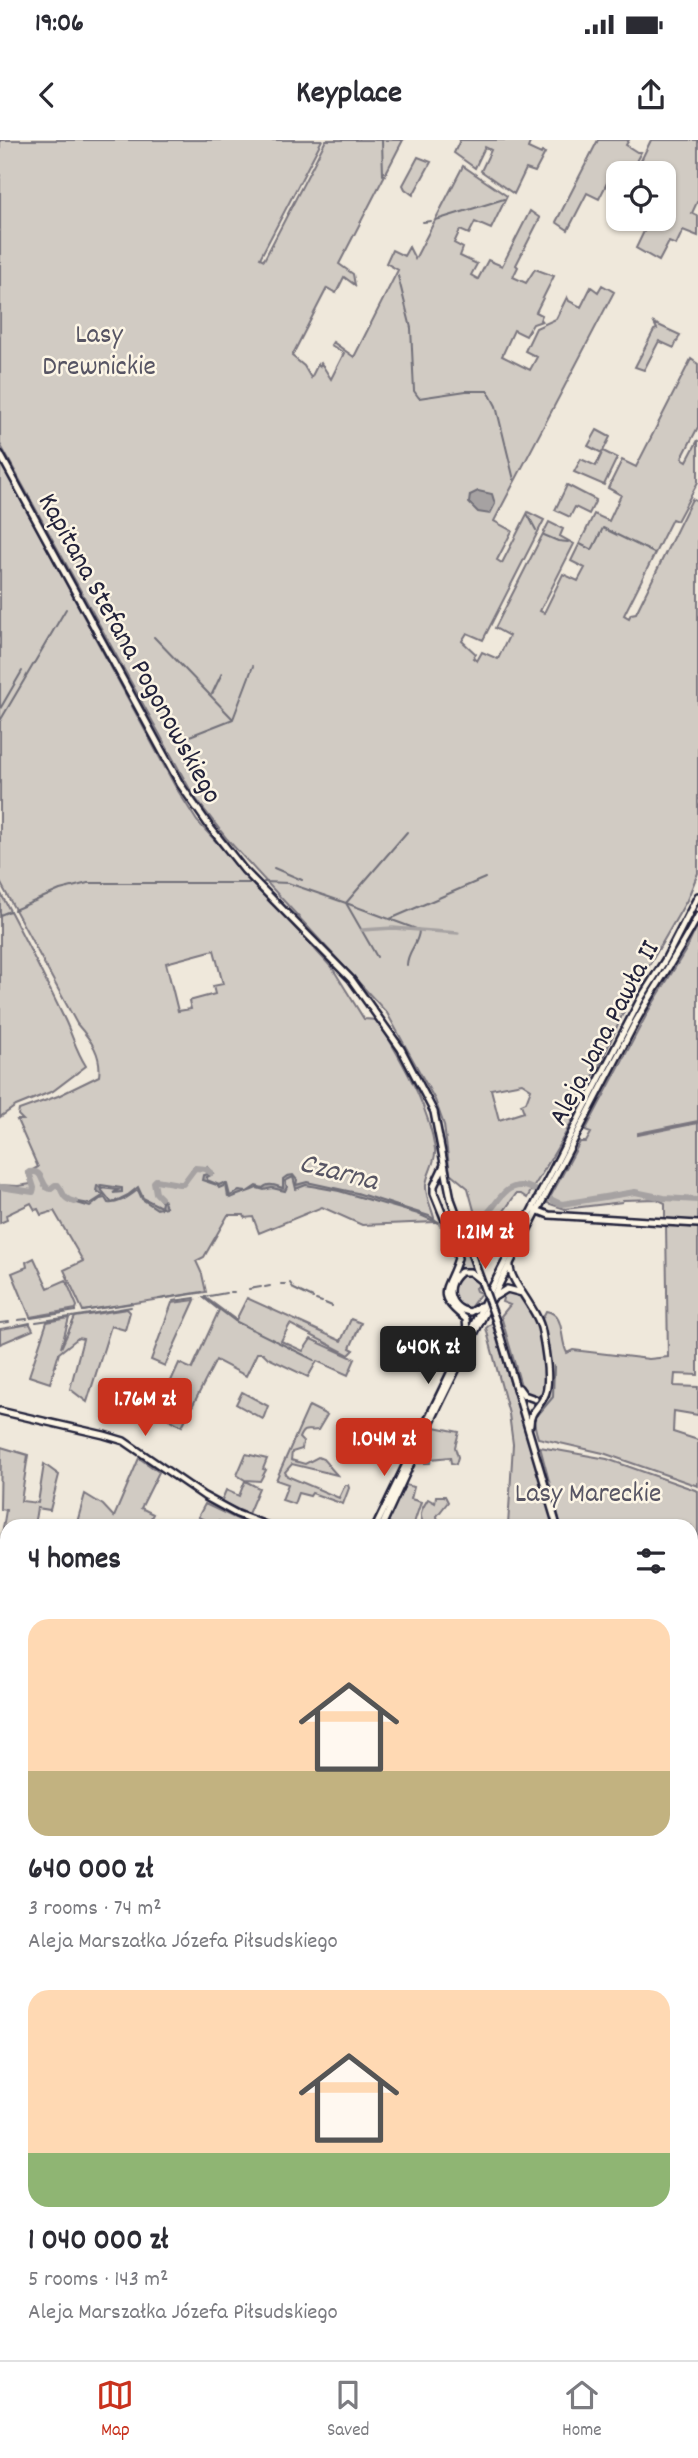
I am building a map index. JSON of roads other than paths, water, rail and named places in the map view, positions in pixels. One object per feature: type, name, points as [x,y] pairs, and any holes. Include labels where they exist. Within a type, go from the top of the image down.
[{"type":"main road","name":"Kapitana Stefana Pogonowskiego","points":[[0,454],[180,784],[229,852],[351,979],[380,1016],[410,1063],[432,1106],[457,1215],[496,1321],[555,1519]]},
{"type":"main road","name":"Aleja Jana Pawła II","points":[[545,1189],[641,998],[665,960],[698,895]]},
{"type":"main road","name":"Aleja Jana Pawła II","points":[[545,1189],[639,1016],[698,916]]},
{"type":"main road","points":[[445,1162],[434,1195],[458,1258],[446,1282],[445,1294],[450,1306],[468,1324],[464,1342]]},
{"type":"main road","points":[[436,1184],[441,1181],[448,1183]]},
{"type":"main road","points":[[379,1519],[464,1342],[545,1189]]},
{"type":"main road","points":[[385,1519],[540,1199]]},
{"type":"main road","points":[[536,1210],[549,1214],[698,1224]]},
{"type":"main road","points":[[511,1261],[511,1275],[536,1312],[541,1326],[547,1379],[547,1390],[531,1415],[530,1433]]},
{"type":"main road","points":[[482,1283],[474,1274],[461,1272],[452,1281],[450,1294],[456,1306],[465,1311],[473,1311],[485,1301]]},
{"type":"main road","points":[[486,1309],[497,1294],[504,1290],[511,1289],[522,1293]]},
{"type":"main road","points":[[515,1380],[524,1395],[538,1401]]},
{"type":"main road","points":[[522,1404],[538,1401]]},
{"type":"main road","points":[[0,1412],[124,1441],[204,1496],[250,1519]]},
{"type":"waterway","points":[[382,140],[383,175]]},
{"type":"waterway","points":[[436,220],[504,199]]},
{"type":"waterway","points":[[423,222],[431,221]]},
{"type":"waterway","points":[[398,276],[411,328],[414,391],[419,398],[466,391],[488,391],[496,406],[514,480]]},
{"type":"waterway","points":[[528,515],[536,530]]},
{"type":"waterway","points":[[580,544],[592,550],[603,528],[654,553]]},
{"type":"waterway","points":[[544,535],[568,542]]},
{"type":"waterway","points":[[0,721],[66,609]]},
{"type":"waterway","points":[[154,637],[233,719]]},
{"type":"waterway","points":[[182,739],[233,719],[253,666]]},
{"type":"waterway","points":[[0,709],[22,671]]},
{"type":"waterway","points":[[212,694],[222,673]]},
{"type":"waterway","points":[[407,832],[346,903],[419,930],[407,965]]},
{"type":"waterway","points":[[274,868],[302,880]]},
{"type":"waterway","points":[[390,919],[485,878]]},
{"type":"waterway","points":[[264,882],[288,883],[346,903],[377,957]]},
{"type":"waterway","points":[[14,910],[60,890],[88,883],[249,883]]},
{"type":"waterway","points":[[0,915],[10,911]]},
{"type":"waterway","points":[[362,930],[393,928],[458,933]]},
{"type":"waterway","name":"Czarna","points":[[161,1198],[156,1193],[156,1180],[183,1184],[195,1168],[206,1169],[211,1173]]},
{"type":"waterway","name":"Czarna","points":[[0,1187],[33,1192],[29,1172],[34,1172],[39,1174],[47,1188],[58,1185],[65,1197],[75,1202]]},
{"type":"waterway","name":"Czarna","points":[[441,1224],[466,1223],[480,1219],[508,1190],[522,1186],[532,1188],[562,1204],[635,1192],[664,1198],[698,1200]]},
{"type":"waterway","points":[[290,1283],[294,1289],[313,1298]]},
{"type":"waterway","points":[[265,1287],[270,1286]]},
{"type":"waterway","points":[[249,1289],[261,1287]]},
{"type":"waterway","points":[[159,1299],[202,1292]]},
{"type":"waterway","points":[[204,1297],[226,1293]]},
{"type":"waterway","points":[[203,1297],[235,1321],[314,1360]]},
{"type":"waterway","points":[[173,1301],[195,1298]]},
{"type":"waterway","points":[[316,1300],[322,1302]]},
{"type":"waterway","points":[[83,1311],[131,1303]]},
{"type":"waterway","points":[[325,1303],[332,1306]]},
{"type":"waterway","points":[[72,1317],[131,1307]]},
{"type":"waterway","points":[[31,1318],[76,1311]]},
{"type":"waterway","points":[[36,1322],[70,1317]]},
{"type":"waterway","points":[[18,1320],[27,1319]]},
{"type":"waterway","points":[[0,1323],[9,1322]]},
{"type":"waterway","points":[[16,1326],[30,1323]]},
{"type":"waterway","points":[[537,1416],[553,1397],[554,1366]]},
{"type":"park label","name":"Lasy Drewnickie","points":[[99,348]]},
{"type":"park label","name":"Lasy Mareckie","points":[[588,1491]]}]
